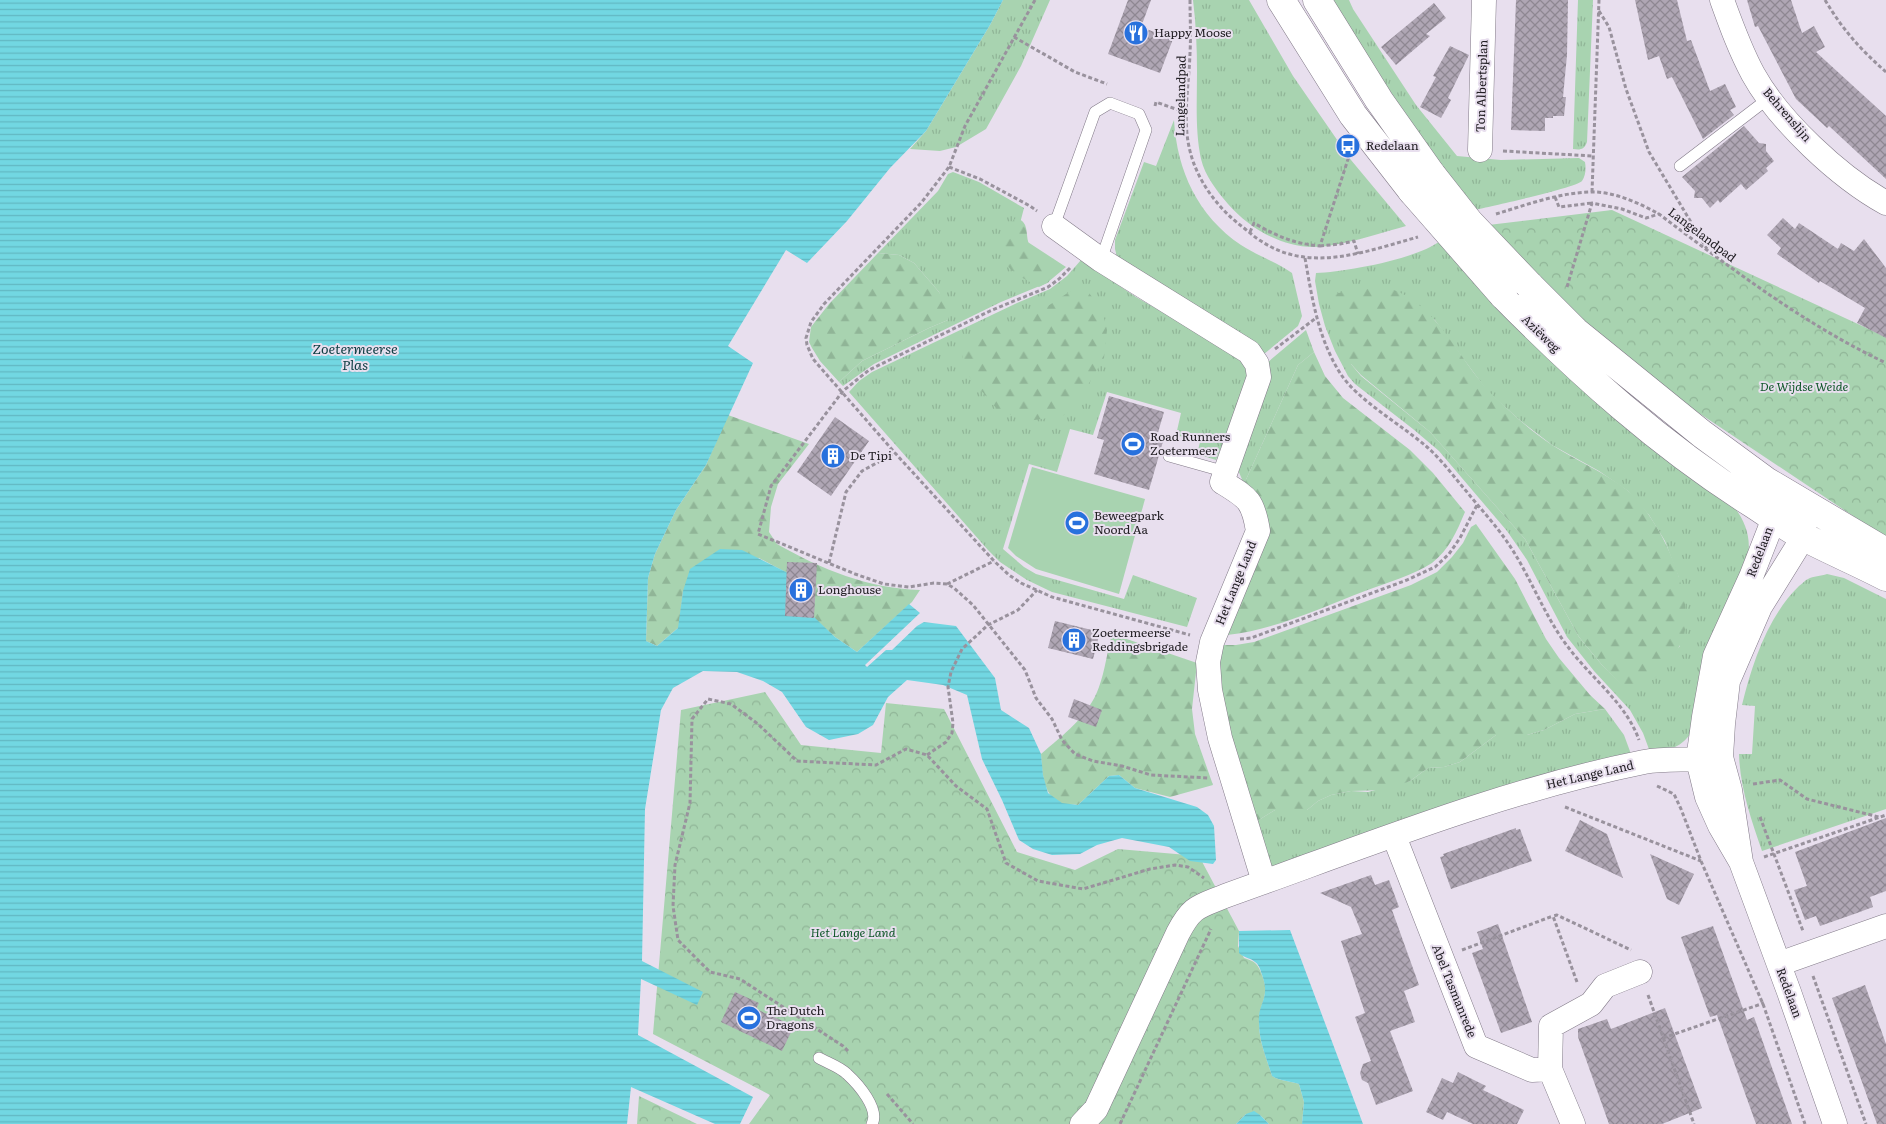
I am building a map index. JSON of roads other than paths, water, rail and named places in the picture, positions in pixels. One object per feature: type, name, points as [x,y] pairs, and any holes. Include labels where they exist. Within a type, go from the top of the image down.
[{"type":"street","name":"Aziëweg","points":[[1281,0],[1353,115],[1422,183],[1469,222],[1575,331],[1702,434],[1766,481],[1886,552]]},
{"type":"street","name":"Aziëweg","points":[[1317,0],[1379,100],[1422,183],[1503,295],[1552,345],[1654,435],[1710,477],[1804,536],[1886,577]]},
{"type":"street","name":"Ton Albertsplan","points":[[1480,150],[1484,0]]},
{"type":"street","name":"Behrenslijn","points":[[1722,0],[1736,39],[1769,98],[1795,129],[1837,168],[1886,203]]},
{"type":"street","points":[[1054,226],[1093,255],[1249,352],[1257,364],[1259,377],[1226,472]]},
{"type":"street","name":"Het Lange Land","points":[[1226,472],[1222,482],[1246,497],[1255,514],[1258,531],[1212,642],[1208,662],[1210,690],[1220,738],[1264,882]]},
{"type":"street","name":"Redelaan","points":[[1741,862],[1730,790],[1721,757],[1728,681],[1760,607],[1804,536],[1805,504],[1774,518],[1751,576],[1715,656],[1698,760],[1707,797],[1720,826],[1741,862],[1836,1124]]},
{"type":"street","name":"Het Lange Land","points":[[1082,1124],[1096,1109],[1184,921],[1191,912],[1221,898],[1264,882],[1528,789],[1648,773],[1672,759],[1698,760],[1721,757]]},
{"type":"street","name":"Abel Tasmanrede","points":[[1394,836],[1476,1046],[1532,1070],[1550,1069]]},
{"type":"street","points":[[1779,964],[1886,926]]},
{"type":"street","points":[[1573,1124],[1550,1069],[1551,1026],[1591,1004],[1605,986],[1640,972]]},
{"type":"lane","points":[[1680,166],[1769,98]]},
{"type":"lane","points":[[1054,226],[1095,112],[1110,103],[1139,114],[1146,130],[1093,255]]},
{"type":"lane","points":[[1169,456],[1226,472]]},
{"type":"lane","points":[[819,1058],[846,1073],[871,1102],[874,1120],[872,1124]]},
{"type":"water","name":"Zoetermeerse Plas","points":[[0,0],[1003,0],[926,131],[890,168],[847,221],[807,263],[786,250],[728,346],[753,363],[706,465],[676,510],[655,554],[648,578],[646,641],[657,646],[678,628],[683,591],[690,569],[720,549],[742,550],[790,574],[786,614],[814,617],[835,637],[857,652],[909,604],[920,613],[865,665],[867,667],[886,650],[892,650],[917,626],[924,622],[956,626],[995,678],[1001,710],[1029,728],[1041,754],[1043,775],[1048,793],[1062,803],[1078,805],[1109,776],[1119,775],[1135,788],[1197,807],[1208,815],[1214,826],[1216,860],[1213,864],[1190,861],[1169,847],[1122,838],[1097,845],[1080,854],[1052,855],[1033,849],[1019,840],[982,759],[967,695],[943,685],[907,680],[888,697],[873,725],[858,734],[829,740],[806,727],[782,692],[763,681],[737,672],[703,671],[673,688],[661,710],[645,809],[642,961],[703,992],[697,1005],[641,979],[638,1035],[753,1097],[740,1124],[715,1124],[631,1087],[627,1124],[0,1124]]},
{"type":"water","points":[[1290,930],[1363,1124],[1302,1124],[1304,1102],[1299,1084],[1272,1076],[1259,1030],[1260,1010],[1265,995],[1264,981],[1257,964],[1239,953],[1239,931]]},
{"type":"water","points":[[1254,1111],[1269,1124],[1236,1124],[1246,1114]]},
{"type":"place","name":"Happy Moose","points":[[1136,33]]},
{"type":"place","name":"Redelaan","points":[[1348,146]]},
{"type":"place","name":"Road Runners Zoetermeer","points":[[1133,444]]},
{"type":"place","name":"De Tipi","points":[[833,456]]},
{"type":"place","name":"Beweegpark Noord Aa","points":[[1077,523]]},
{"type":"place","name":"Longhouse","points":[[801,590]]},
{"type":"place","name":"Zoetermeerse Reddingsbrigade","points":[[1074,640]]},
{"type":"place","name":"The Dutch Dragons","points":[[749,1018]]},
{"type":"park label","name":"De Wijdse Weide","points":[[1804,387]]}]
